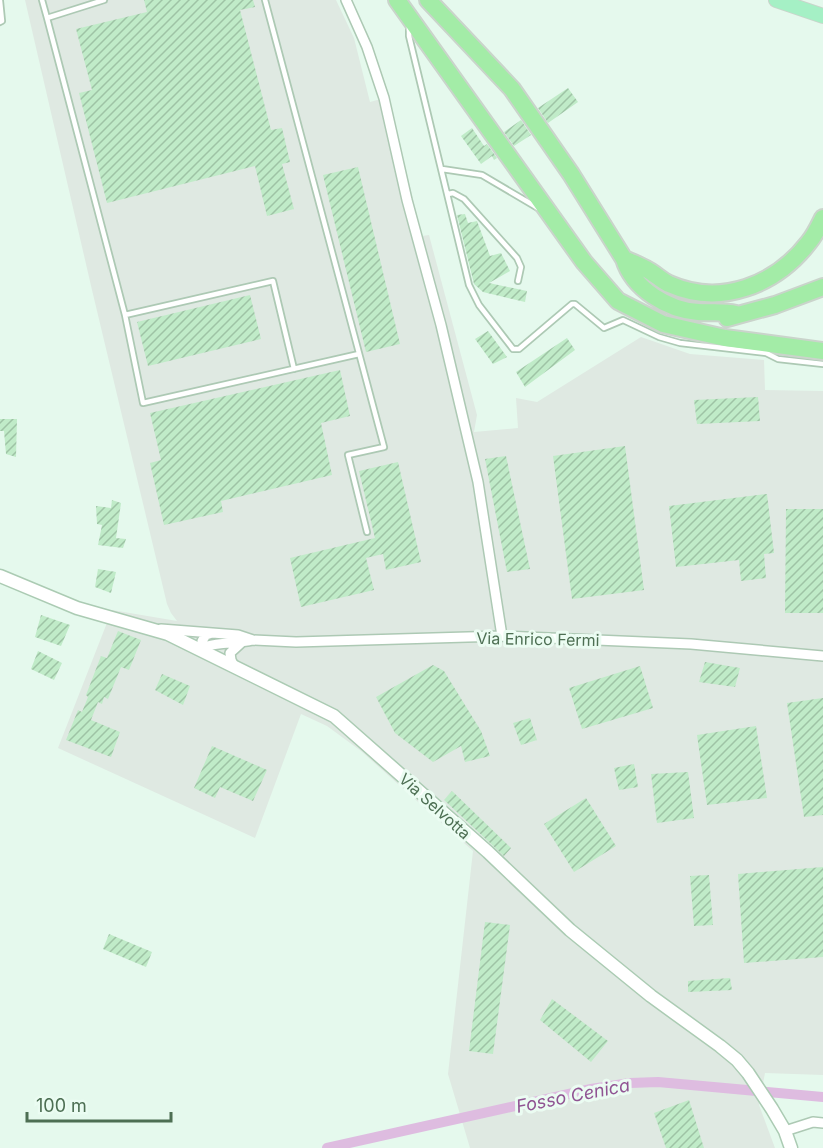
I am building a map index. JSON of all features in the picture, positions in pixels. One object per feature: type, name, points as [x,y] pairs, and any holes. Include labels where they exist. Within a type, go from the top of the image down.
[{"type":"highway","points":[[397,0],[584,262],[618,301],[650,319],[676,328],[725,338],[823,351]]},
{"type":"highway","points":[[428,0],[512,89],[565,165],[624,259],[628,272],[651,294],[665,303],[688,311],[723,311],[736,314]]},
{"type":"highway","points":[[624,259],[644,268],[667,283],[687,290],[730,293],[772,278],[790,263],[810,241],[823,218]]},
{"type":"highway","points":[[606,285],[669,315],[712,319],[776,305],[823,287]]},
{"type":"main road","points":[[777,0],[823,16]]},
{"type":"street","points":[[346,0],[367,47],[384,98],[407,200],[441,325],[478,482],[502,636]]},
{"type":"street","name":"Via Selvotta","points":[[0,576],[77,608],[152,629],[204,651],[334,716],[488,852],[570,930],[651,996],[720,1046],[748,1073],[785,1131],[791,1148]]},
{"type":"street","name":"Via Enrico Fermi","points":[[152,629],[238,635],[253,640],[296,642],[502,636],[691,644],[823,656]]},
{"type":"street","points":[[204,651],[202,641],[206,636],[214,633]]},
{"type":"street","name":"Via Enrico Fermi","points":[[204,651],[207,646],[214,644],[253,640]]},
{"type":"street","points":[[234,666],[230,653],[241,643]]},
{"type":"street","points":[[785,1131],[813,1122],[823,1123]]},
{"type":"lane","points":[[42,0],[125,315],[143,403],[359,354]]},
{"type":"lane","points":[[47,18],[104,0]]},
{"type":"lane","points":[[265,0],[384,447],[348,455],[367,532]]},
{"type":"lane","points":[[0,1],[2,21],[0,22]]},
{"type":"lane","points":[[408,15],[409,36],[469,285],[479,305],[513,349],[517,351],[572,304],[575,304],[604,328],[622,320],[680,344],[766,353],[778,359],[823,364]]},
{"type":"lane","points":[[442,170],[473,172],[482,175],[550,215]]},
{"type":"lane","points":[[448,194],[464,199],[517,258],[521,267],[518,281]]},
{"type":"lane","points":[[125,315],[273,280],[294,369]]},
{"type":"shaded area","points":[[25,0],[336,0],[354,38],[370,102],[388,97],[422,236],[429,235],[477,415],[474,432],[518,428],[516,398],[537,402],[641,337],[690,354],[764,360],[765,390],[823,391],[823,1075],[765,1073],[759,1105],[775,1148],[470,1148],[448,1074],[473,851],[361,751],[327,726],[301,714],[255,838],[58,748],[112,610],[177,621],[167,604]]},
{"type":"building","points":[[144,0],[253,0],[255,7],[240,10],[271,130],[282,128],[290,162],[282,164],[294,209],[267,216],[255,166],[107,203],[79,93],[92,90],[76,29],[147,12]]},
{"type":"building","points":[[568,88],[578,102],[548,123],[538,108]]},
{"type":"building","points":[[521,120],[531,135],[514,146],[504,132]]},
{"type":"building","points":[[472,128],[484,146],[487,144],[497,158],[494,160],[492,156],[481,164],[461,136]]},
{"type":"building","points":[[358,167],[400,344],[366,352],[323,175]]},
{"type":"building","points":[[465,214],[468,223],[477,221],[490,256],[501,253],[510,271],[489,283],[527,291],[525,302],[483,292],[474,284],[457,215]]},
{"type":"building","points":[[250,295],[261,339],[148,366],[137,322]]},
{"type":"building","points":[[488,331],[507,357],[493,364],[475,339]]},
{"type":"building","points":[[567,338],[575,350],[525,387],[516,372]]},
{"type":"building","points":[[340,370],[350,416],[321,423],[332,475],[221,501],[223,512],[164,525],[150,463],[161,460],[150,413]]},
{"type":"building","points":[[758,397],[760,421],[697,424],[694,400]]},
{"type":"building","points":[[0,419],[17,419],[16,457],[6,454],[4,431],[0,431]]},
{"type":"building","points":[[625,446],[644,590],[572,599],[553,456]]},
{"type":"building","points":[[506,456],[530,569],[507,572],[485,459]]},
{"type":"building","points":[[398,462],[421,562],[386,570],[383,554],[366,558],[374,590],[301,607],[290,558],[375,538],[359,471]]},
{"type":"building","points":[[767,494],[774,553],[764,554],[766,578],[741,581],[739,560],[676,567],[669,506]]},
{"type":"building","points":[[112,500],[121,503],[116,538],[126,539],[123,548],[98,545],[102,525],[97,524],[96,506],[111,508]]},
{"type":"building","points":[[786,509],[823,509],[823,613],[785,613]]},
{"type":"building","points":[[98,569],[116,572],[111,593],[95,587]]},
{"type":"building","points":[[41,615],[70,625],[61,646],[35,637]]},
{"type":"building","points":[[118,631],[141,640],[129,670],[121,667],[108,699],[104,697],[102,704],[98,702],[91,720],[120,732],[111,757],[66,740],[78,710],[82,712],[101,656],[107,658]]},
{"type":"building","points":[[38,651],[62,663],[54,680],[31,669]]},
{"type":"building","points":[[705,662],[740,668],[735,687],[699,682]]},
{"type":"building","points":[[433,665],[444,671],[481,731],[490,756],[465,762],[461,746],[433,762],[395,733],[376,697]]},
{"type":"building","points":[[640,666],[653,708],[582,729],[569,688]]},
{"type":"building","points":[[162,674],[190,686],[183,705],[155,690]]},
{"type":"building","points":[[823,698],[823,815],[804,817],[787,703]]},
{"type":"building","points":[[530,718],[537,740],[521,745],[513,723]]},
{"type":"building","points":[[756,726],[767,798],[707,805],[697,735]]},
{"type":"building","points":[[212,746],[267,770],[253,801],[220,787],[215,798],[194,788]]},
{"type":"building","points":[[634,764],[638,787],[619,790],[614,768]]},
{"type":"building","points":[[688,772],[694,818],[657,823],[651,774]]},
{"type":"building","points":[[452,791],[511,848],[504,856],[444,800]]},
{"type":"building","points":[[586,798],[616,846],[574,872],[544,824]]},
{"type":"building","points":[[823,867],[823,957],[744,963],[738,874]]},
{"type":"building","points":[[709,875],[713,925],[694,926],[690,876]]},
{"type":"building","points":[[485,922],[510,925],[493,1054],[469,1051]]},
{"type":"building","points":[[109,934],[152,952],[146,967],[103,949]]},
{"type":"building","points":[[730,978],[732,990],[688,992],[688,981]]},
{"type":"building","points":[[552,999],[608,1041],[591,1062],[540,1020]]},
{"type":"building","points":[[689,1100],[704,1148],[666,1148],[654,1113]]},
{"type":"waterway","name":"Fosso Cenica","points":[[327,1148],[591,1089],[630,1083],[658,1082],[823,1097]]}]
